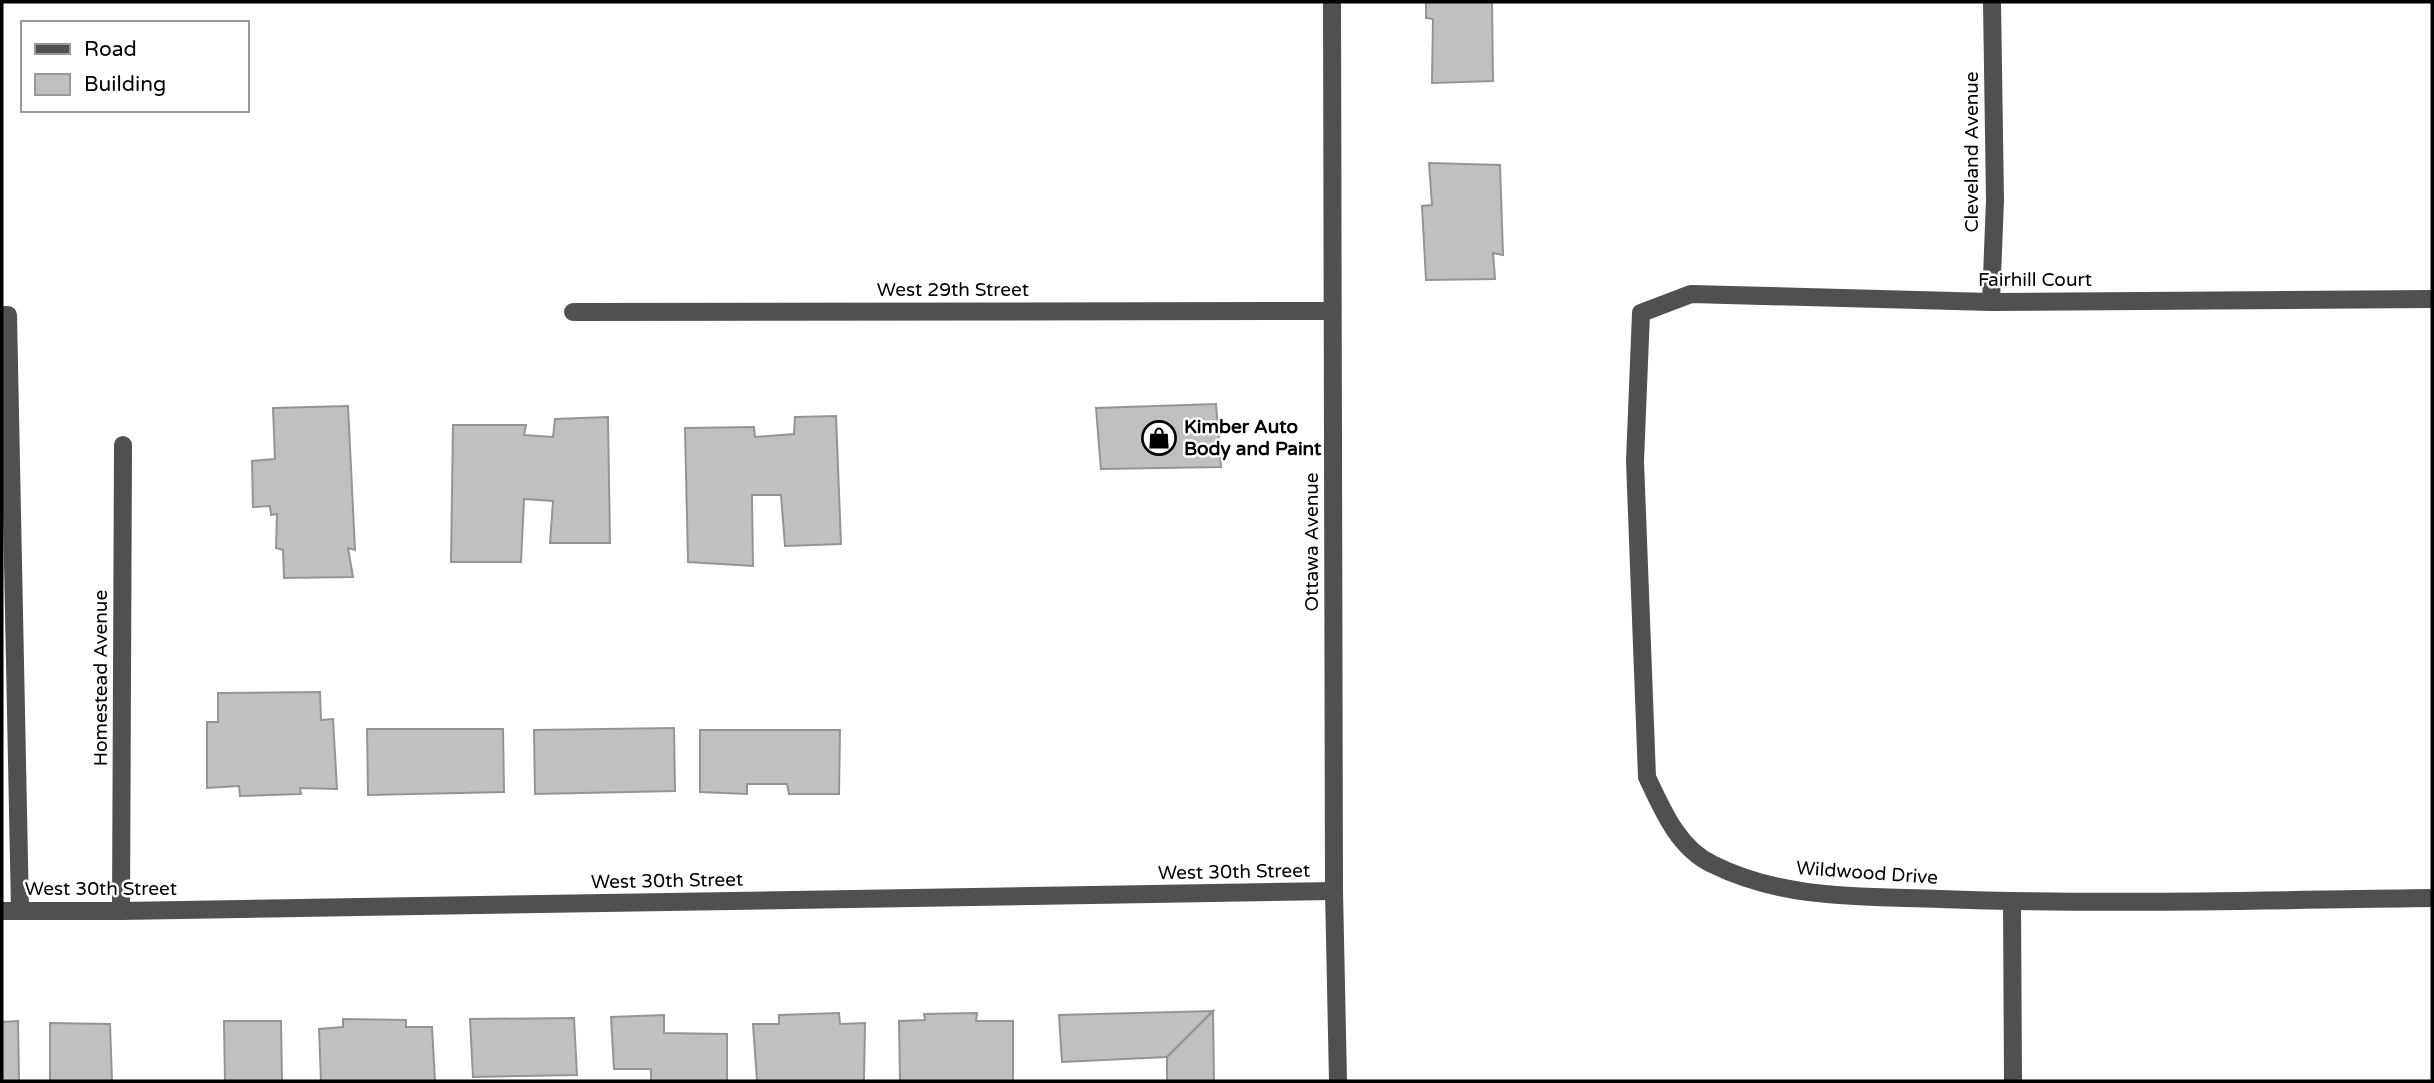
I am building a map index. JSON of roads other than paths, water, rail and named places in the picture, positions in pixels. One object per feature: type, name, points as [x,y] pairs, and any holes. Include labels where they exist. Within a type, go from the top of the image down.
[{"type":"street","name":"Ottawa Avenue","points":[[1332,2],[1334,891],[1338,1081]]},
{"type":"street","name":"Cleveland Avenue","points":[[1992,2],[1995,200],[1992,302]]},
{"type":"street","name":"Fairhill Court","points":[[1640,313],[1691,294],[1992,302],[2432,299]]},
{"type":"street","name":"West 29th Street","points":[[573,312],[1332,311]]},
{"type":"street","name":"Wildwood Drive","points":[[1640,313],[1635,461],[1647,777],[1681,839],[1709,863],[1758,884],[1807,894],[2012,902],[2432,898]]},
{"type":"street","points":[[2,315],[8,314],[20,911]]},
{"type":"street","name":"Homestead Avenue","points":[[121,911],[123,445]]},
{"type":"street","name":"West 30th Street","points":[[2,911],[1334,891]]},
{"type":"street","points":[[2012,902],[2013,1081]]},
{"type":"place","name":"Kimber Auto Body and Paint","points":[[1159,438]]}]
